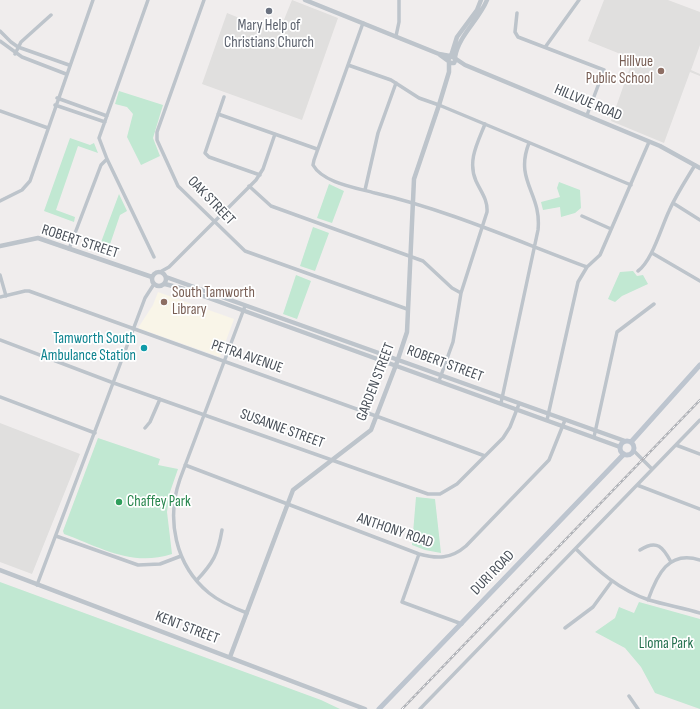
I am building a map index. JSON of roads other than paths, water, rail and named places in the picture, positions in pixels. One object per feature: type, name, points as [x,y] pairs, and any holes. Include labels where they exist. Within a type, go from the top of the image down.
[{"type":"main road","points":[[628,441],[634,447],[634,451],[630,454],[624,454],[620,447],[628,441],[700,365]]},
{"type":"main road","name":"DURI ROAD","points":[[379,709],[624,454]]},
{"type":"street","points":[[0,201],[22,190],[30,181],[57,98],[92,0]]},
{"type":"street","points":[[148,0],[99,138],[107,159],[154,257]]},
{"type":"street","name":"OAK STREET","points":[[204,0],[156,136],[178,186],[245,251],[408,309]]},
{"type":"street","name":"HILLVUE ROAD","points":[[305,0],[587,115],[671,151],[700,168]]},
{"type":"street","points":[[396,36],[399,22],[399,0]]},
{"type":"street","name":"GARDEN STREET","points":[[230,657],[293,490],[369,432],[396,366],[406,336],[412,202],[416,170],[439,105],[449,72],[457,37],[477,10],[481,0]]},
{"type":"street","name":"GARDEN STREET","points":[[452,60],[462,40],[483,10],[487,0]]},
{"type":"street","points":[[546,46],[579,0]]},
{"type":"street","points":[[517,13],[515,32],[518,37],[546,46],[604,70],[587,115]]},
{"type":"street","points":[[15,54],[18,47],[51,15]]},
{"type":"street","points":[[363,23],[313,162],[318,170],[340,184],[412,202],[587,267]]},
{"type":"street","points":[[0,32],[18,47],[69,65]]},
{"type":"street","points":[[0,41],[15,54],[66,74]]},
{"type":"street","points":[[348,65],[396,83],[419,98],[631,185]]},
{"type":"street","points":[[365,190],[378,133],[396,83]]},
{"type":"street","points":[[224,97],[205,154],[209,157],[260,175]]},
{"type":"street","points":[[57,98],[107,116]]},
{"type":"street","points":[[55,105],[105,122]]},
{"type":"street","points":[[0,112],[48,128]]},
{"type":"street","points":[[218,114],[317,149]]},
{"type":"street","points":[[439,381],[453,342],[461,294],[488,212],[487,201],[475,178],[472,165],[485,124]]},
{"type":"street","points":[[37,585],[145,298],[154,284],[152,277],[156,273],[169,267],[260,175],[275,134]]},
{"type":"street","points":[[501,404],[538,225],[538,210],[524,167],[525,153],[529,142]]},
{"type":"street","points":[[547,420],[579,278],[587,267],[600,255],[649,142]]},
{"type":"street","points":[[70,249],[101,165],[107,159]]},
{"type":"street","points":[[638,271],[645,266],[652,253],[672,203],[695,165]]},
{"type":"street","points":[[249,186],[271,206],[423,261],[452,288],[461,294]]},
{"type":"street","points":[[672,203],[700,220]]},
{"type":"street","points":[[582,216],[611,229]]},
{"type":"street","name":"ROBERT STREET","points":[[0,246],[38,238],[152,277]]},
{"type":"street","points":[[652,253],[700,281]]},
{"type":"street","points":[[154,284],[161,286],[165,284],[169,267]]},
{"type":"street","points":[[160,272],[166,277]]},
{"type":"street","points":[[0,275],[6,296]]},
{"type":"street","name":"ROBERT STREET","points":[[166,277],[396,366],[620,447]]},
{"type":"street","name":"ROBERT STREET","points":[[165,284],[180,287],[244,308],[441,375],[595,431],[628,441]]},
{"type":"street","name":"PETRA AVENUE","points":[[0,297],[29,291],[134,330],[224,360],[485,456]]},
{"type":"street","points":[[594,437],[618,332],[654,304]]},
{"type":"street","points":[[244,308],[176,489],[173,508],[174,532],[181,556],[197,580],[216,598],[247,613]]},
{"type":"street","name":"SUSANNE STREET","points":[[0,340],[114,383],[416,491],[435,494],[453,488],[503,438],[510,427],[519,404]]},
{"type":"street","points":[[0,397],[95,433]]},
{"type":"street","points":[[145,428],[150,422],[160,399]]},
{"type":"street","name":"ANTHONY ROAD","points":[[185,465],[419,554],[432,557],[446,557],[458,553],[466,546],[549,460],[565,420]]},
{"type":"street","points":[[420,709],[700,420]]},
{"type":"street","points":[[676,445],[700,454]]},
{"type":"street","points":[[634,451],[652,469]]},
{"type":"street","points":[[637,485],[700,508]]},
{"type":"street","points":[[197,580],[208,568],[218,553],[222,530]]},
{"type":"street","points":[[56,536],[138,565],[160,564],[181,556]]},
{"type":"street","points":[[640,550],[650,545],[657,545],[664,551],[671,562]]},
{"type":"street","points":[[576,549],[593,567],[612,582],[629,592],[648,600],[700,613]]},
{"type":"street","points":[[419,554],[402,602],[462,624]]},
{"type":"street","points":[[648,600],[658,574],[671,562],[684,558],[700,560]]},
{"type":"street","name":"KENT STREET","points":[[0,570],[365,709]]},
{"type":"street","points":[[565,628],[593,607],[612,582]]},
{"type":"street","points":[[629,696],[638,709]]},
{"type":"railway","points":[[402,709],[700,400]]},
{"type":"place","name":"Mary Help of Christians Church","points":[[269,11]]},
{"type":"place","name":"Hillvue Public School","points":[[661,71]]},
{"type":"place","name":"South Tamworth Library","points":[[164,302]]},
{"type":"place","name":"Tamworth South Ambulance Station","points":[[144,348]]},
{"type":"place","name":"Chaffey Park","points":[[119,502]]},
{"type":"park label","name":"Lloma Park","points":[[666,644]]}]
